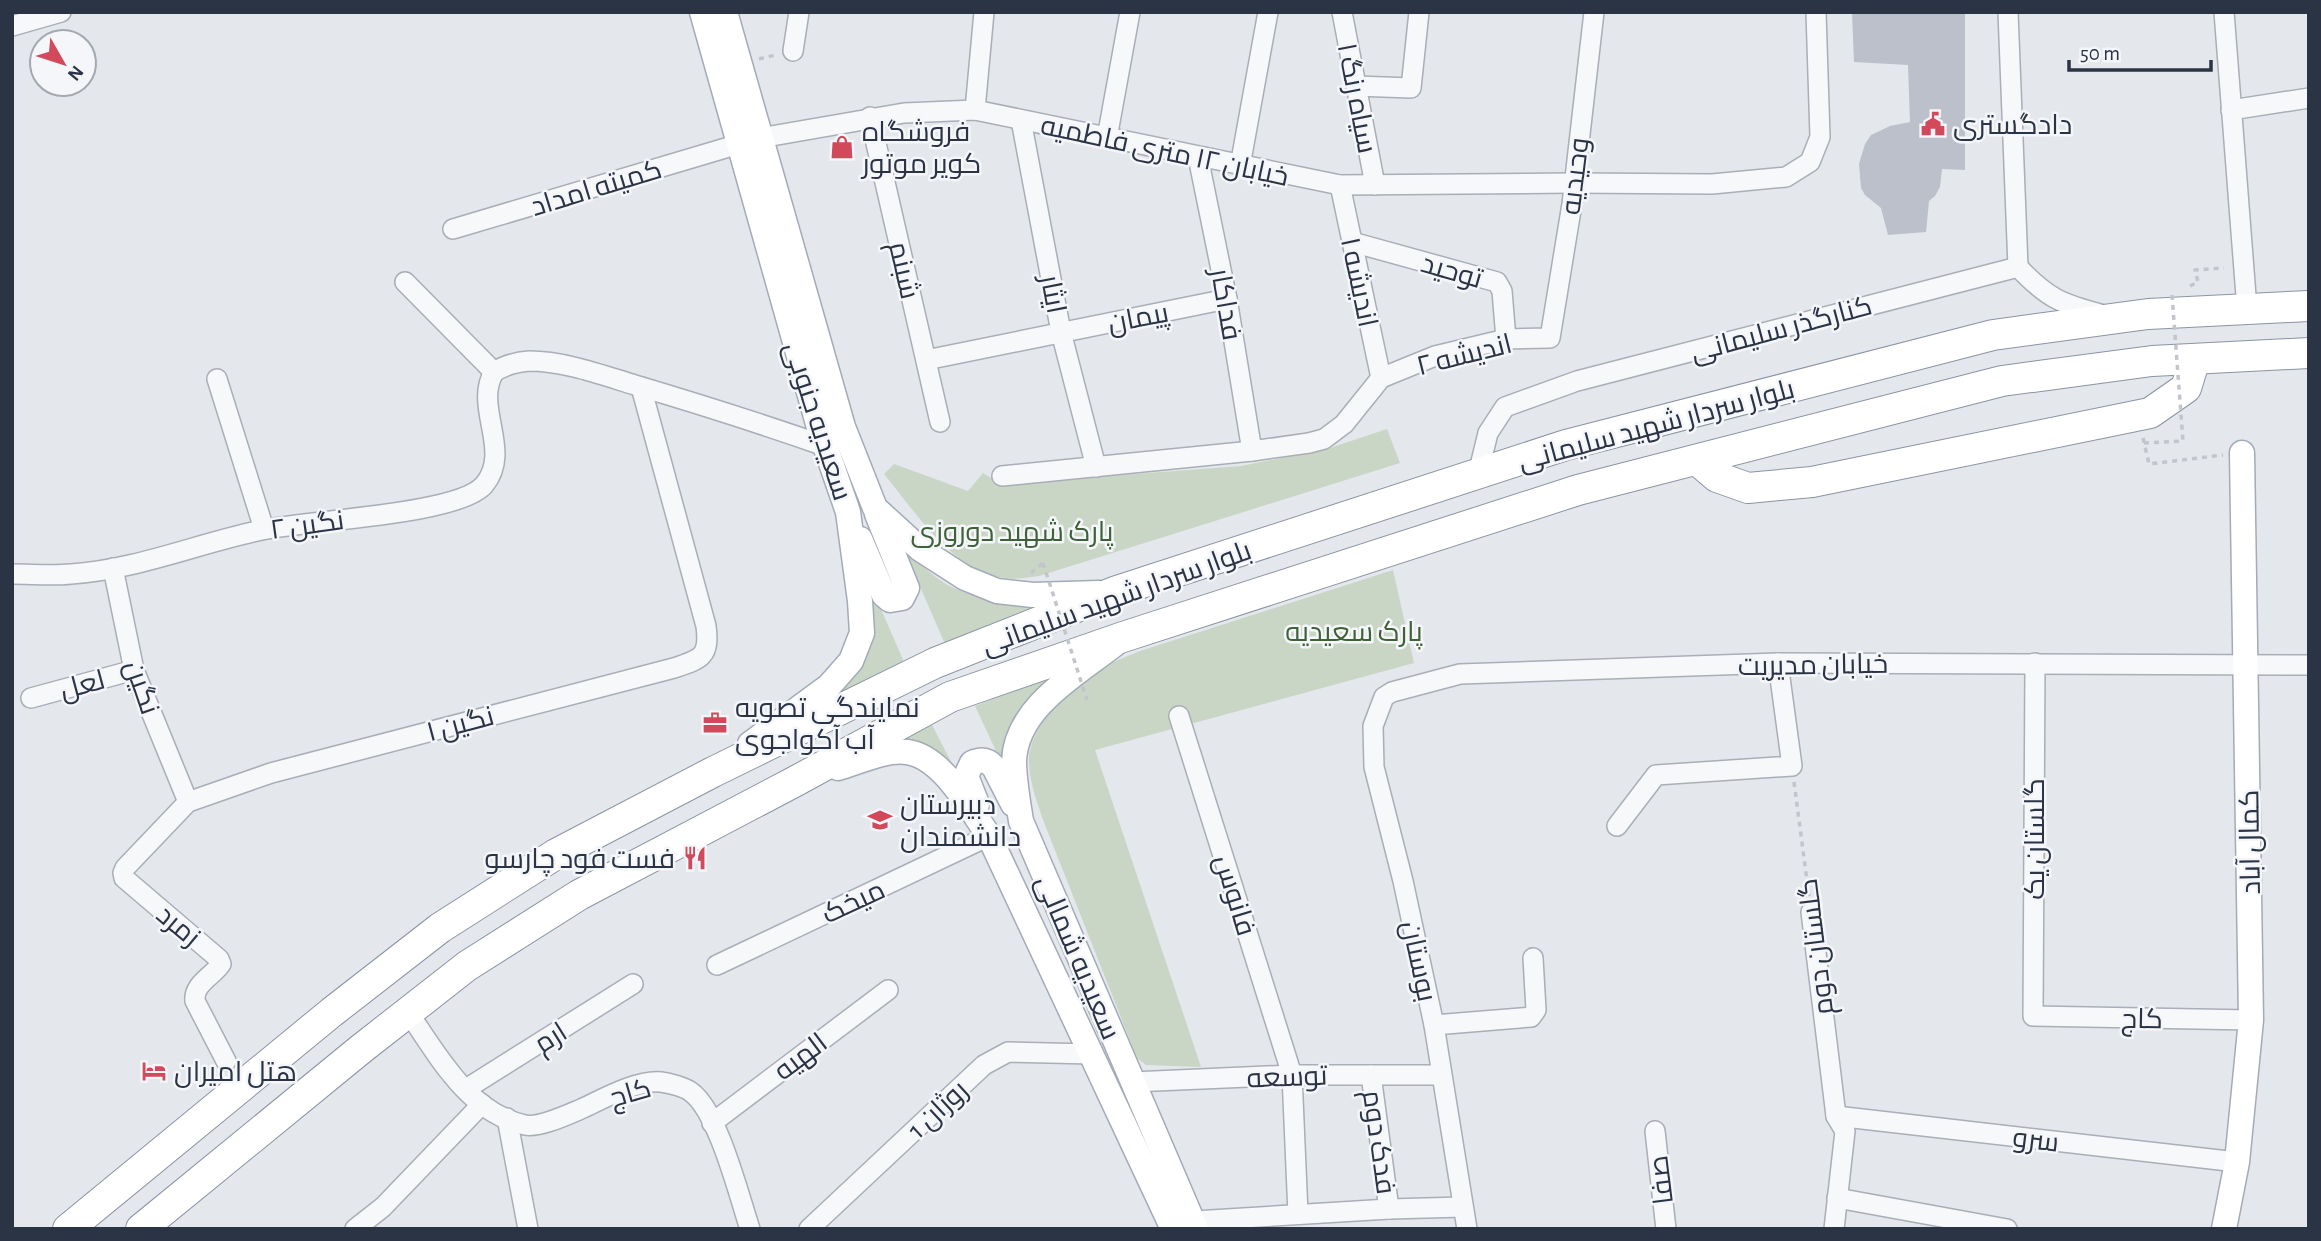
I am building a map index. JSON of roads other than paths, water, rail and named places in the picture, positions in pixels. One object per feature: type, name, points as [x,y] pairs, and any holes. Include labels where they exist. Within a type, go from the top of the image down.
[{"type":"highway","name":"بلوار سردار شهید سلیمانی","points":[[68,1229],[332,1012],[440,928],[556,854],[713,772],[935,663],[1117,591],[1566,445],[1993,335],[2148,314],[2309,306]]},
{"type":"highway","name":"بلوار سردار شهید سلیمانی","points":[[141,1229],[467,967],[579,895],[950,697],[1123,637],[1578,490],[2002,381],[2152,361],[2309,353]]},
{"type":"highway","points":[[1921,354],[1915,370],[1924,383],[1948,395]]},
{"type":"highway","points":[[1697,460],[1717,477],[1748,488],[1812,482],[2142,429],[2150,413],[2186,388],[2195,359]]},
{"type":"highway","points":[[1829,377],[1841,384],[1850,394],[1843,422]]},
{"type":"highway","points":[[142,1168],[169,1206]]},
{"type":"main road","name":"سعیدیه جنوبی","points":[[702,12],[750,141],[843,427],[875,508],[938,562],[965,578],[997,590],[1033,595],[1117,591]]},
{"type":"main road","name":"سعیدیه جنوبی","points":[[713,772],[828,686],[851,661],[862,633],[849,512],[825,446],[750,141],[740,63],[726,12]]},
{"type":"main road","name":"کمال آباد","points":[[2224,1229],[2237,1161],[2251,1020],[2242,453]]},
{"type":"main road","points":[[849,512],[884,595],[890,600],[898,600],[905,595],[907,587],[875,508]]},
{"type":"main road","name":"سعیدیه شمالی","points":[[1123,637],[1042,701],[1023,726],[1014,759],[1021,821],[1132,1082],[1188,1226]]},
{"type":"main road","name":"سعیدیه شمالی","points":[[794,782],[884,754],[907,752],[927,758],[952,782],[989,836],[1092,1054],[1188,1226]]},
{"type":"main road","points":[[989,836],[966,776],[969,767],[977,761],[986,761],[994,767],[1021,821]]},
{"type":"street","points":[[12,26],[61,12]]},
{"type":"street","points":[[793,51],[799,12]]},
{"type":"street","points":[[975,110],[984,12]]},
{"type":"street","points":[[1107,138],[1130,12]]},
{"type":"street","points":[[1240,166],[1268,12]]},
{"type":"street","name":"سیاه رنگ ۱","points":[[1342,12],[1375,185]]},
{"type":"street","points":[[1356,86],[1411,88],[1419,12]]},
{"type":"street","name":"وحیدیه","points":[[1550,338],[1594,12]]},
{"type":"street","name":"خیابان ۱۲ متری فاطمیه","points":[[750,141],[870,117],[975,110],[1340,185],[1712,184],[1786,177],[1810,162],[1820,137],[1816,12]]},
{"type":"street","points":[[2008,12],[2018,267],[2052,298],[2116,319]]},
{"type":"street","points":[[2224,12],[2247,309]]},
{"type":"street","points":[[2231,110],[2309,98]]},
{"type":"street","name":"شبنم","points":[[870,117],[940,422]]},
{"type":"street","name":"ایثار","points":[[1021,120],[1060,332],[1096,467]]},
{"type":"street","name":"کمیته امداد","points":[[453,229],[750,141]]},
{"type":"street","name":"فداکار","points":[[1198,157],[1227,299],[1252,451]]},
{"type":"street","name":"اندیشه ۱","points":[[1340,185],[1381,379]]},
{"type":"street","name":"توحید","points":[[1352,242],[1497,282],[1502,291],[1506,339]]},
{"type":"street","name":"کنارگذر سلیمانی","points":[[1478,474],[1488,433],[1505,408],[1577,381],[2018,267]]},
{"type":"street","points":[[405,282],[494,372],[512,363],[547,363],[641,387],[825,446]]},
{"type":"street","name":"پیمان","points":[[926,360],[1227,299]]},
{"type":"street","name":"اندیشه ۲","points":[[1381,379],[1435,356],[1506,339],[1550,338]]},
{"type":"street","name":"نگین ۲","points":[[12,574],[71,574],[113,568],[264,530],[436,506],[468,496],[482,488],[492,474],[496,461],[489,395],[494,372]]},
{"type":"street","points":[[217,379],[264,530]]},
{"type":"street","points":[[1002,476],[1309,443],[1324,439],[1344,424],[1381,379]]},
{"type":"street","name":"نگین ۱","points":[[188,802],[271,772],[696,661],[702,656],[707,647],[706,626],[641,387]]},
{"type":"street","name":"نگین","points":[[113,568],[134,670],[188,802]]},
{"type":"street","points":[[1617,826],[1656,775],[1791,766],[1778,663]]},
{"type":"street","name":"خیابان مدیریت","points":[[1384,697],[1392,692],[1460,674],[1778,663],[2309,665]]},
{"type":"street","name":"گلستان یک","points":[[2033,1016],[2035,663]]},
{"type":"street","name":"لعل","points":[[31,698],[134,670]]},
{"type":"street","name":"بوستان","points":[[1384,697],[1373,726],[1374,767],[1403,881],[1434,1025],[1467,1229]]},
{"type":"street","name":"فانوس","points":[[1179,716],[1292,1075],[1298,1214]]},
{"type":"street","name":"زمرد","points":[[188,802],[123,873],[124,878],[219,959],[221,964],[194,995],[226,1061]]},
{"type":"street","name":"میخک","points":[[717,965],[989,836]]},
{"type":"street","name":"گلستان دوم","points":[[1811,912],[1836,1116],[1845,1131],[1834,1229]]},
{"type":"street","points":[[1434,1025],[1531,1017],[1536,1010],[1533,958]]},
{"type":"street","name":"ارم","points":[[466,1089],[633,984]]},
{"type":"street","name":"الهیه","points":[[712,1123],[888,990]]},
{"type":"street","points":[[408,1012],[450,1074],[489,1111],[507,1118],[528,1229]]},
{"type":"street","name":"کاج","points":[[2033,1016],[2251,1020]]},
{"type":"street","name":"روژان 1","points":[[808,1229],[985,1065],[1008,1052],[1092,1054]]},
{"type":"street","name":"فدک دوم","points":[[1371,1074],[1390,1209]]},
{"type":"street","name":"توسعه","points":[[1132,1082],[1292,1075],[1441,1075]]},
{"type":"street","name":"کاج","points":[[507,1118],[527,1126],[560,1119],[628,1087],[660,1082],[691,1091],[705,1108],[720,1139],[750,1229]]},
{"type":"street","points":[[355,1229],[383,1207],[482,1104]]},
{"type":"street","name":"سرو","points":[[1836,1116],[2237,1161]]},
{"type":"street","name":"صفا","points":[[1655,1131],[1666,1229]]},
{"type":"street","points":[[1837,1198],[2007,1229]]},
{"type":"street","points":[[1188,1226],[1298,1214],[1463,1207]]},
{"type":"place","name":"دادگستری","points":[[1933,124]]},
{"type":"place","name":"فروشگاه کویر موتور","points":[[842,147]]},
{"type":"place","name":"نمایندگی تصویه آب آکواجوی","points":[[715,723]]},
{"type":"place","name":"دبیرستان دانشمندان","points":[[880,820]]},
{"type":"place","name":"فست فود چارسو","points":[[695,858]]},
{"type":"place","name":"هتل امیران","points":[[154,1071]]},
{"type":"park label","name":"پارک شهید دوروزی","points":[[1012,531]]},
{"type":"park label","name":"پارک سعیدیه","points":[[1354,631]]}]
